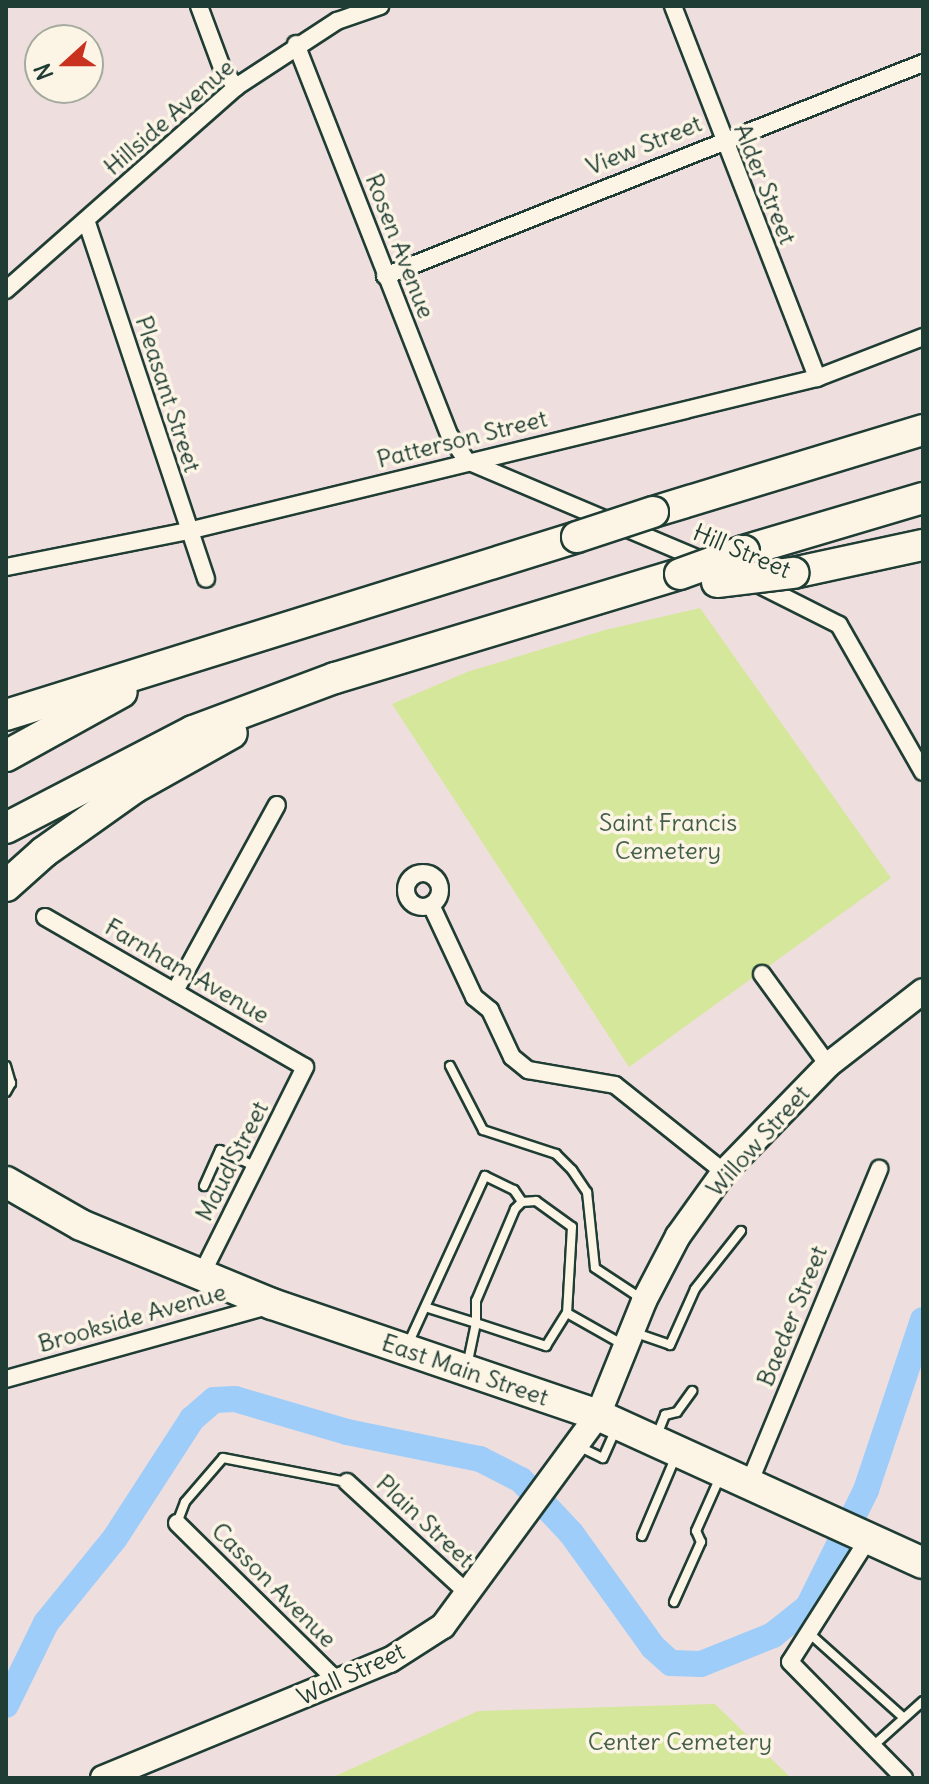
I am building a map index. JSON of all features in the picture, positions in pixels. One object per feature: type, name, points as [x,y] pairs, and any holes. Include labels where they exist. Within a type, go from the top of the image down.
[{"type":"highway","points":[[6,715],[209,648],[923,430]]},
{"type":"highway","points":[[6,828],[193,731],[335,678],[598,600],[744,551],[923,498]]},
{"type":"highway","points":[[598,600],[793,573],[923,545]]},
{"type":"highway","points":[[6,756],[209,648]]},
{"type":"highway","points":[[6,886],[44,852],[134,788],[335,678]]},
{"type":"highway","name":"East Main Street","points":[[6,1182],[81,1225],[272,1304],[608,1419],[737,1475],[923,1563]]},
{"type":"street","points":[[199,6],[222,68],[236,87]]},
{"type":"street","name":"Hillside Avenue","points":[[6,290],[87,223],[236,87],[296,44],[337,21],[380,6]]},
{"type":"street","name":"Alder Street","points":[[673,6],[721,140],[817,378]]},
{"type":"street","name":"Rosen Avenue","points":[[296,44],[450,436],[467,461]]},
{"type":"street","name":"View Street","points":[[385,276],[721,140],[923,63]]},
{"type":"street","name":"Pleasant Street","points":[[87,223],[206,579]]},
{"type":"street","name":"Patterson Street","points":[[6,567],[188,531],[817,378],[923,337]]},
{"type":"street","name":"Hill Street","points":[[467,461],[820,611],[852,643],[923,772]]},
{"type":"street","points":[[175,991],[277,805]]},
{"type":"street","points":[[431,905],[474,997],[490,1010],[512,1057],[528,1070],[615,1085],[724,1172]]},
{"type":"street","name":"Farnham Avenue","points":[[45,917],[305,1067]]},
{"type":"street","points":[[762,974],[828,1065]]},
{"type":"street","name":"Willow Street","points":[[608,1419],[629,1339],[644,1301],[678,1236],[724,1172],[828,1065],[923,991]]},
{"type":"street","name":"Maud Street","points":[[201,1276],[305,1067]]},
{"type":"street","name":"Baeder Street","points":[[737,1475],[879,1169]]},
{"type":"street","name":"Brookside Avenue","points":[[6,1379],[272,1304]]},
{"type":"street","name":"Wall Street","points":[[103,1778],[390,1660],[443,1626],[576,1445],[608,1419]]},
{"type":"street","name":"Plain Street","points":[[347,1482],[469,1594]]},
{"type":"street","name":"Casson Avenue","points":[[177,1523],[338,1682]]},
{"type":"street","points":[[868,1535],[790,1662],[904,1778]]},
{"type":"lane","points":[[450,1066],[483,1130],[556,1154],[572,1170],[587,1192],[595,1268],[644,1301]]},
{"type":"lane","points":[[6,1067],[11,1083],[6,1092]]},
{"type":"lane","points":[[204,1186],[220,1150],[255,1166]]},
{"type":"lane","points":[[405,1350],[428,1308],[485,1176],[514,1190],[522,1202]]},
{"type":"lane","points":[[428,1308],[546,1346],[567,1313],[572,1227],[536,1201],[522,1202]]},
{"type":"lane","points":[[466,1370],[476,1323],[476,1301],[522,1202]]},
{"type":"lane","points":[[567,1313],[629,1339],[670,1345],[695,1289],[741,1231]]},
{"type":"lane","points":[[642,1536],[667,1445],[665,1415],[677,1412],[692,1391]]},
{"type":"lane","points":[[177,1523],[185,1502],[223,1458],[306,1470],[347,1482]]},
{"type":"lane","points":[[674,1602],[701,1542],[696,1531],[737,1475]]},
{"type":"lane","points":[[808,1633],[904,1718]]},
{"type":"lane","points":[[872,1746],[923,1701]]},
{"type":"green space","name":"Saint Francis Cemetery","points":[[700,608],[891,878],[629,1067],[392,704],[467,672],[605,630]]},
{"type":"green space","name":"Center Cemetery","points":[[715,1704],[791,1778],[331,1778],[478,1711]]},
{"type":"waterway","points":[[6,1705],[46,1623],[115,1538],[192,1419],[214,1400],[235,1399],[347,1432],[480,1459],[521,1480],[571,1533],[653,1647],[671,1663],[701,1664],[773,1635],[808,1607],[866,1490],[923,1320]]}]
